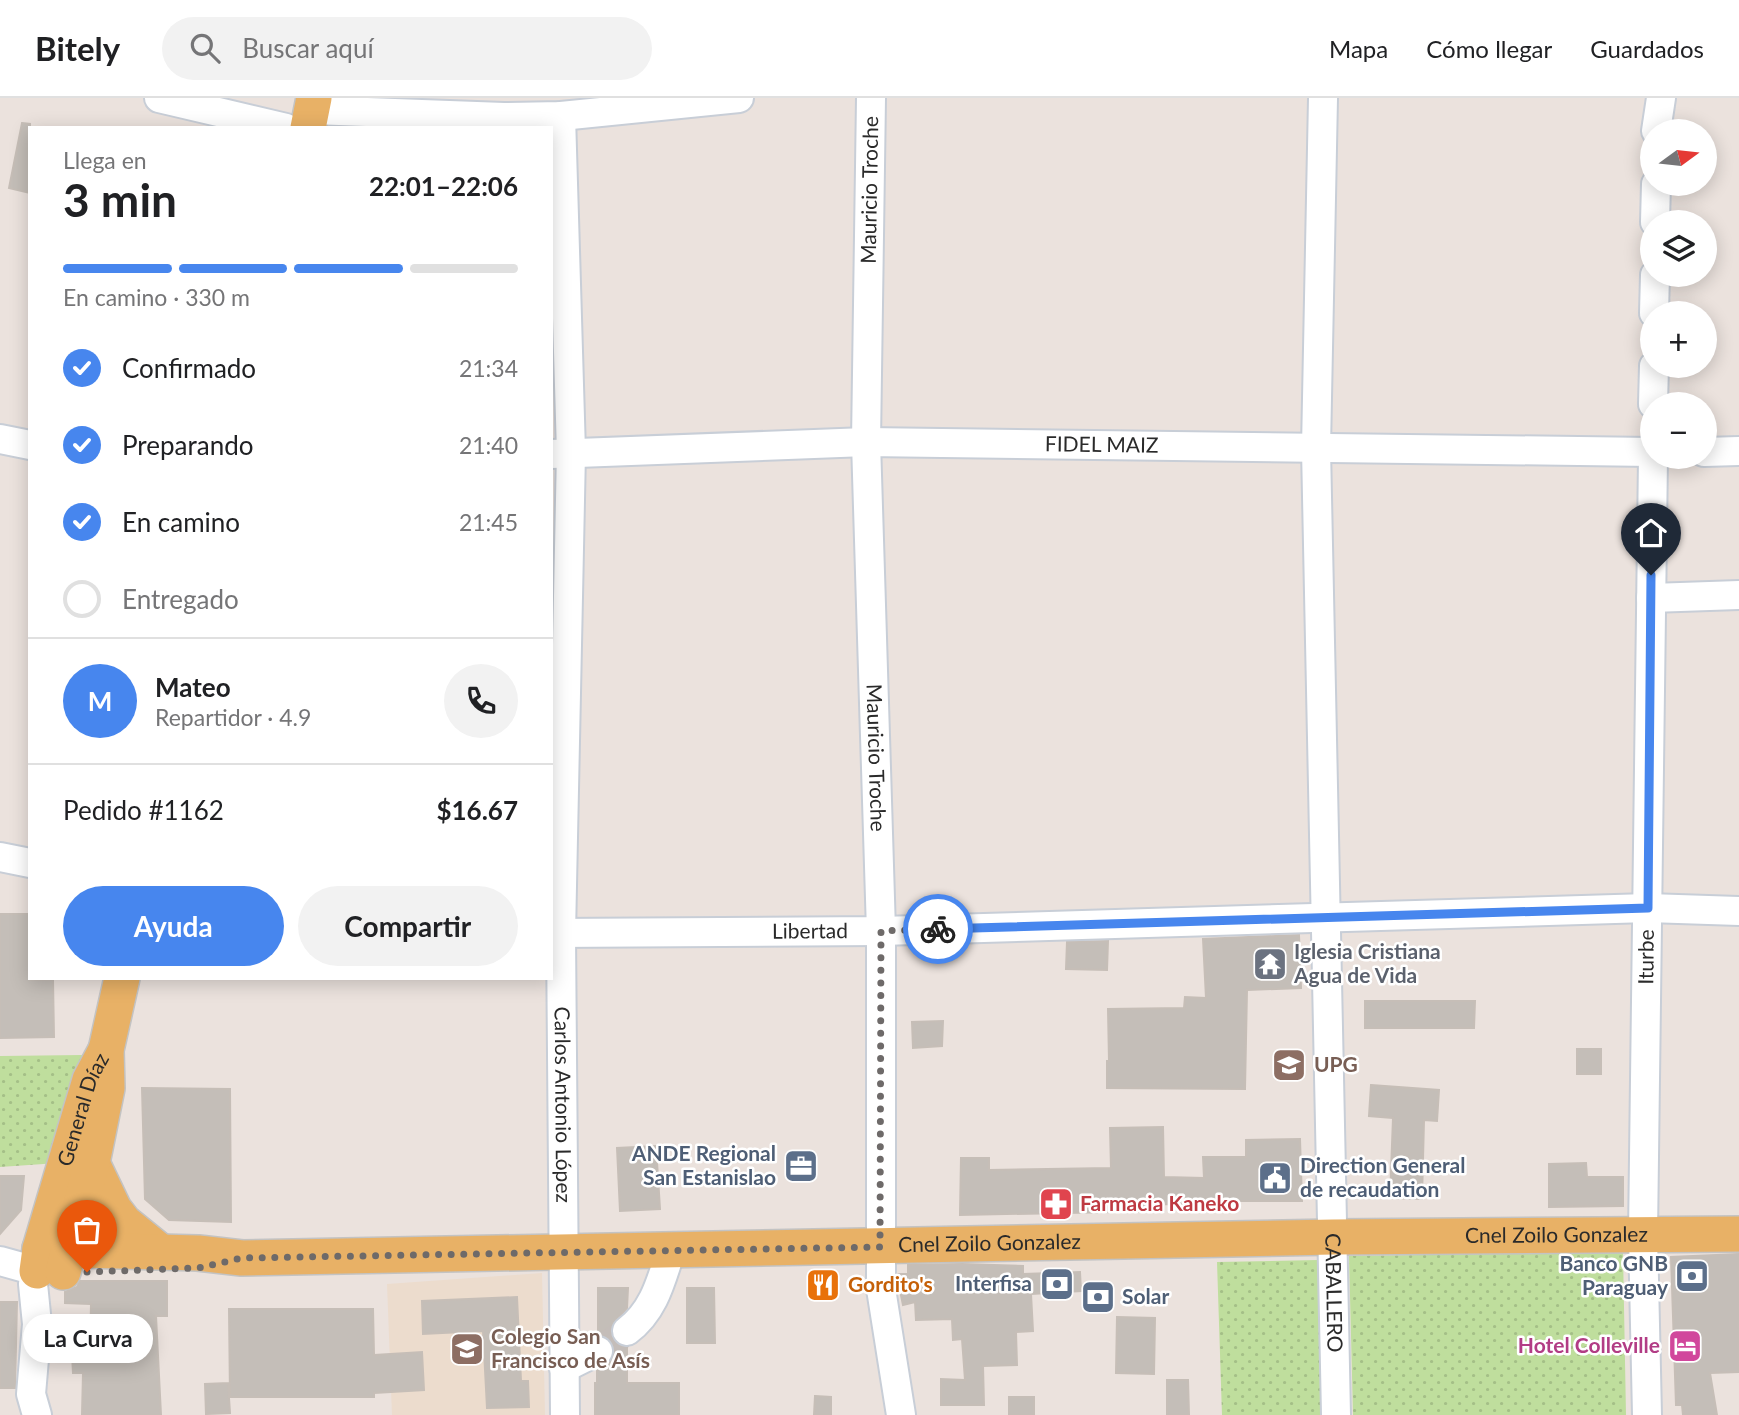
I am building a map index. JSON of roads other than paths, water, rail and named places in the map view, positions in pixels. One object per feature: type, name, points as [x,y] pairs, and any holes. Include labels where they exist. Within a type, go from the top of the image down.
[{"type":"main road","points":[[106,1050],[122,980]]},
{"type":"main road","name":"General Díaz","points":[[35,1266],[92,1163],[107,1088],[106,1050]]},
{"type":"main road","name":"General Díaz","points":[[35,1266],[90,1080],[106,1050]]},
{"type":"main road","points":[[92,1163],[114,1209],[124,1222],[161,1252]]},
{"type":"main road","name":"Cnel Zoilo Gonzalez","points":[[35,1266],[161,1252],[242,1258],[1333,1237],[1739,1234]]},
{"type":"main road","name":"Cnel Zoilo Gonzalez","points":[[35,1266],[198,1268],[242,1258]]},
{"type":"street","points":[[159,98],[305,116],[503,117],[561,116],[647,103],[739,98]]},
{"type":"street","name":"Mauricio Troche","points":[[872,98],[866,442],[881,931],[880,1247],[881,1289],[901,1415]]},
{"type":"street","name":"CABALLERO","points":[[1323,98],[1316,448],[1336,1415]]},
{"type":"street","points":[[1658,119],[1661,98]]},
{"type":"street","name":"Carlos Antonio López","points":[[561,116],[556,934],[565,1415]]},
{"type":"street","points":[[0,439],[28,445]]},
{"type":"street","name":"FIDEL MAIZ","points":[[561,453],[866,442],[1640,454]]},
{"type":"street","points":[[1717,452],[1739,452]]},
{"type":"street","name":"Iturbe","points":[[1647,1415],[1643,1235],[1652,469]]},
{"type":"street","points":[[1651,598],[1739,595]]},
{"type":"street","points":[[0,857],[28,863]]},
{"type":"street","name":"Libertad","points":[[556,934],[881,931],[1648,908],[1739,911]]},
{"type":"street","points":[[627,1331],[639,1322],[654,1302],[671,1250]]},
{"type":"street","points":[[35,1266],[37,1324],[31,1394],[37,1415]]},
{"type":"street","points":[[564,1368],[598,1351]]},
{"type":"tunnel","points":[[598,1351],[627,1331]]},
{"type":"place","name":"Iglesia Cristiana Agua de Vida","points":[[1270,964]]},
{"type":"place","name":"UPG","points":[[1289,1065]]},
{"type":"place","name":"ANDE Regional San Estanislao","points":[[801,1166]]},
{"type":"place","name":"Direction General de recaudation","points":[[1275,1178]]},
{"type":"place","name":"Farmacia Kaneko","points":[[1056,1204]]},
{"type":"place","name":"La Curva","points":[[87,1272]]},
{"type":"place","name":"Banco GNB Paraguay","points":[[1692,1276]]},
{"type":"place","name":"Interfisa","points":[[1057,1284]]},
{"type":"place","name":"Gordito's","points":[[823,1285]]},
{"type":"place","name":"Solar","points":[[1098,1297]]},
{"type":"place","name":"Hotel Colleville","points":[[1685,1346]]},
{"type":"place","name":"Colegio San Francisco de Asís","points":[[467,1349]]}]
